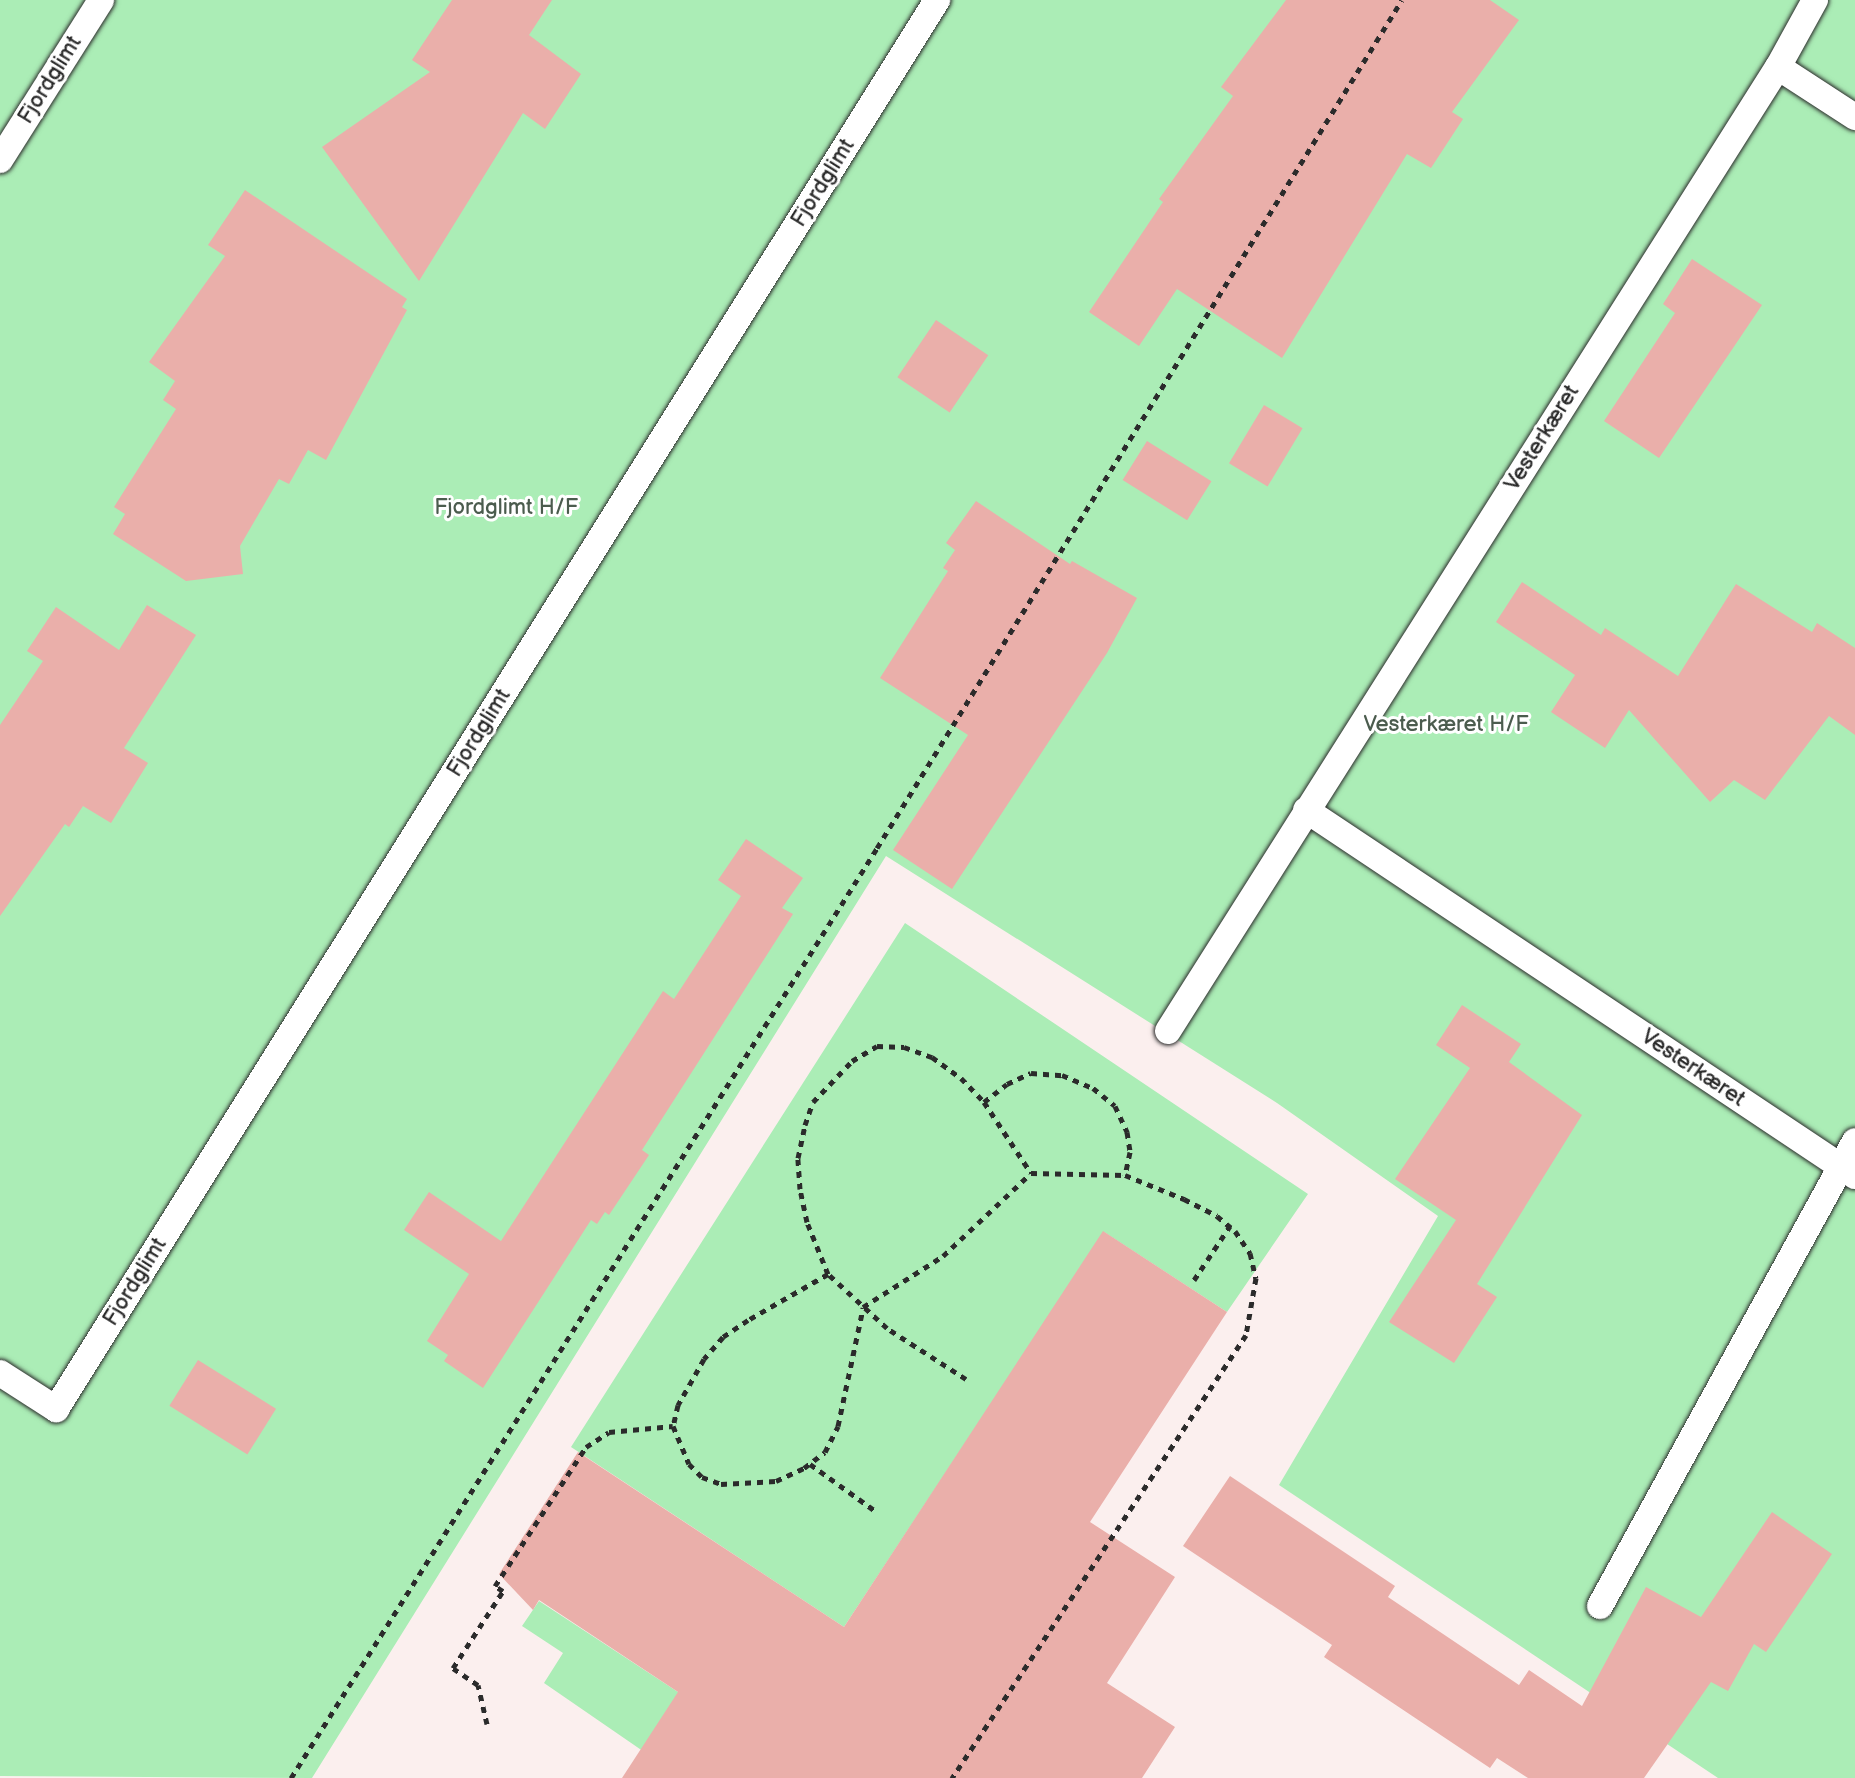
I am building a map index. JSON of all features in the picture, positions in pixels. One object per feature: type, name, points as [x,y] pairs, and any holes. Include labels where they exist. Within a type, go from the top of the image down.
[{"type":"lane","name":"Fjordglimt","points":[[0,160],[101,0]]},
{"type":"lane","name":"Fjordglimt","points":[[0,1373],[56,1409],[937,0]]},
{"type":"lane","name":"Vesterkæret","points":[[1168,1031],[1778,67],[1815,0]]},
{"type":"lane","points":[[1778,67],[1855,117]]},
{"type":"lane","name":"Vesterkæret","points":[[1306,810],[1848,1171]]},
{"type":"lane","points":[[1600,1606],[1848,1171],[1855,1141]]},
{"type":"path","points":[[291,1778],[877,848],[1402,0]]},
{"type":"path","points":[[966,1379],[887,1328],[828,1274],[807,1222],[798,1158],[813,1102],[831,1079],[877,1046],[904,1047],[932,1057],[984,1102],[1031,1173]]},
{"type":"path","points":[[984,1102],[1007,1084],[1031,1073],[1062,1075],[1093,1088],[1115,1106],[1127,1132],[1130,1152],[1125,1175]]},
{"type":"path","points":[[828,1274],[723,1337],[689,1383],[673,1426],[689,1464],[702,1477],[721,1484],[776,1481],[810,1464],[825,1452],[838,1426],[863,1307],[943,1256],[1031,1173],[1125,1175],[1184,1199],[1230,1226],[1250,1253],[1256,1278],[1246,1335],[952,1778]]},
{"type":"path","points":[[1194,1280],[1230,1226]]},
{"type":"path","points":[[487,1724],[478,1685],[453,1668],[503,1591],[495,1586],[586,1447],[609,1432],[673,1426]]},
{"type":"path","points":[[810,1464],[874,1510]]},
{"type":"green space","points":[[0,0],[1855,0],[1855,1778],[1718,1778],[1279,1485],[1438,1216],[1277,1103],[886,856],[312,1778],[0,1776]]},
{"type":"green space","points":[[905,923],[1308,1194],[1227,1312],[1104,1232],[844,1627],[571,1447]]},
{"type":"green space","points":[[539,1601],[759,1745],[682,1778],[544,1683],[563,1653],[522,1626]]},
{"type":"building","points":[[452,0],[552,0],[529,35],[581,74],[545,129],[523,113],[419,281],[322,147],[430,72],[412,60]]},
{"type":"building","points":[[1286,0],[1490,0],[1519,20],[1452,112],[1463,119],[1431,168],[1407,154],[1282,358],[1177,289],[1139,346],[1089,312],[1163,202],[1159,199],[1233,96],[1221,87]]},
{"type":"building","points":[[245,190],[407,299],[402,307],[407,310],[326,460],[308,450],[289,484],[279,479],[240,546],[243,574],[186,581],[113,534],[125,514],[114,507],[176,409],[163,400],[175,381],[149,362],[225,256],[208,245]]},
{"type":"building","points":[[1692,259],[1762,305],[1659,458],[1604,421],[1675,313],[1663,304]]},
{"type":"building","points":[[936,320],[988,355],[950,412],[897,377]]},
{"type":"building","points":[[1264,405],[1303,428],[1268,486],[1229,463]]},
{"type":"building","points":[[1147,441],[1211,481],[1187,520],[1123,480]]},
{"type":"building","points":[[976,501],[1070,564],[1072,561],[1137,598],[1107,653],[952,889],[893,850],[968,735],[880,678],[948,571],[943,568],[955,550],[946,543]]},
{"type":"building","points":[[1522,582],[1601,635],[1605,628],[1678,676],[1736,584],[1812,632],[1817,623],[1855,648],[1855,735],[1829,716],[1765,800],[1734,780],[1710,802],[1629,710],[1605,748],[1551,712],[1575,675],[1496,622]]},
{"type":"building","points":[[147,605],[196,635],[124,748],[148,763],[111,823],[83,806],[69,827],[65,824],[0,916],[0,725],[43,661],[27,651],[56,607],[119,650]]},
{"type":"building","points":[[746,839],[803,878],[782,908],[793,914],[642,1150],[649,1155],[609,1215],[605,1212],[597,1224],[591,1220],[483,1388],[444,1361],[448,1355],[427,1341],[469,1274],[404,1230],[429,1192],[501,1241],[663,991],[674,999],[741,896],[718,880]]},
{"type":"building","points":[[1462,1005],[1521,1044],[1509,1062],[1582,1115],[1477,1284],[1497,1297],[1454,1363],[1389,1322],[1456,1220],[1395,1179],[1470,1068],[1436,1045]]},
{"type":"building","points":[[1103,1231],[1227,1312],[1090,1522],[1175,1577],[1107,1683],[1175,1727],[1142,1778],[622,1778],[678,1692],[539,1600],[533,1610],[499,1574],[578,1452],[844,1627]]},
{"type":"building","points":[[198,1360],[276,1409],[247,1455],[169,1406]]},
{"type":"building","points":[[1230,1476],[1395,1586],[1388,1597],[1519,1685],[1529,1670],[1582,1706],[1646,1587],[1701,1617],[1772,1512],[1832,1554],[1766,1652],[1754,1644],[1728,1691],[1711,1682],[1644,1778],[1528,1778],[1497,1758],[1490,1768],[1324,1657],[1332,1645],[1183,1546]]},
{"type":"park label","name":"Fjordglimt H/F","points":[[506,508]]},
{"type":"park label","name":"Vesterkæret H/F","points":[[1446,725]]}]
